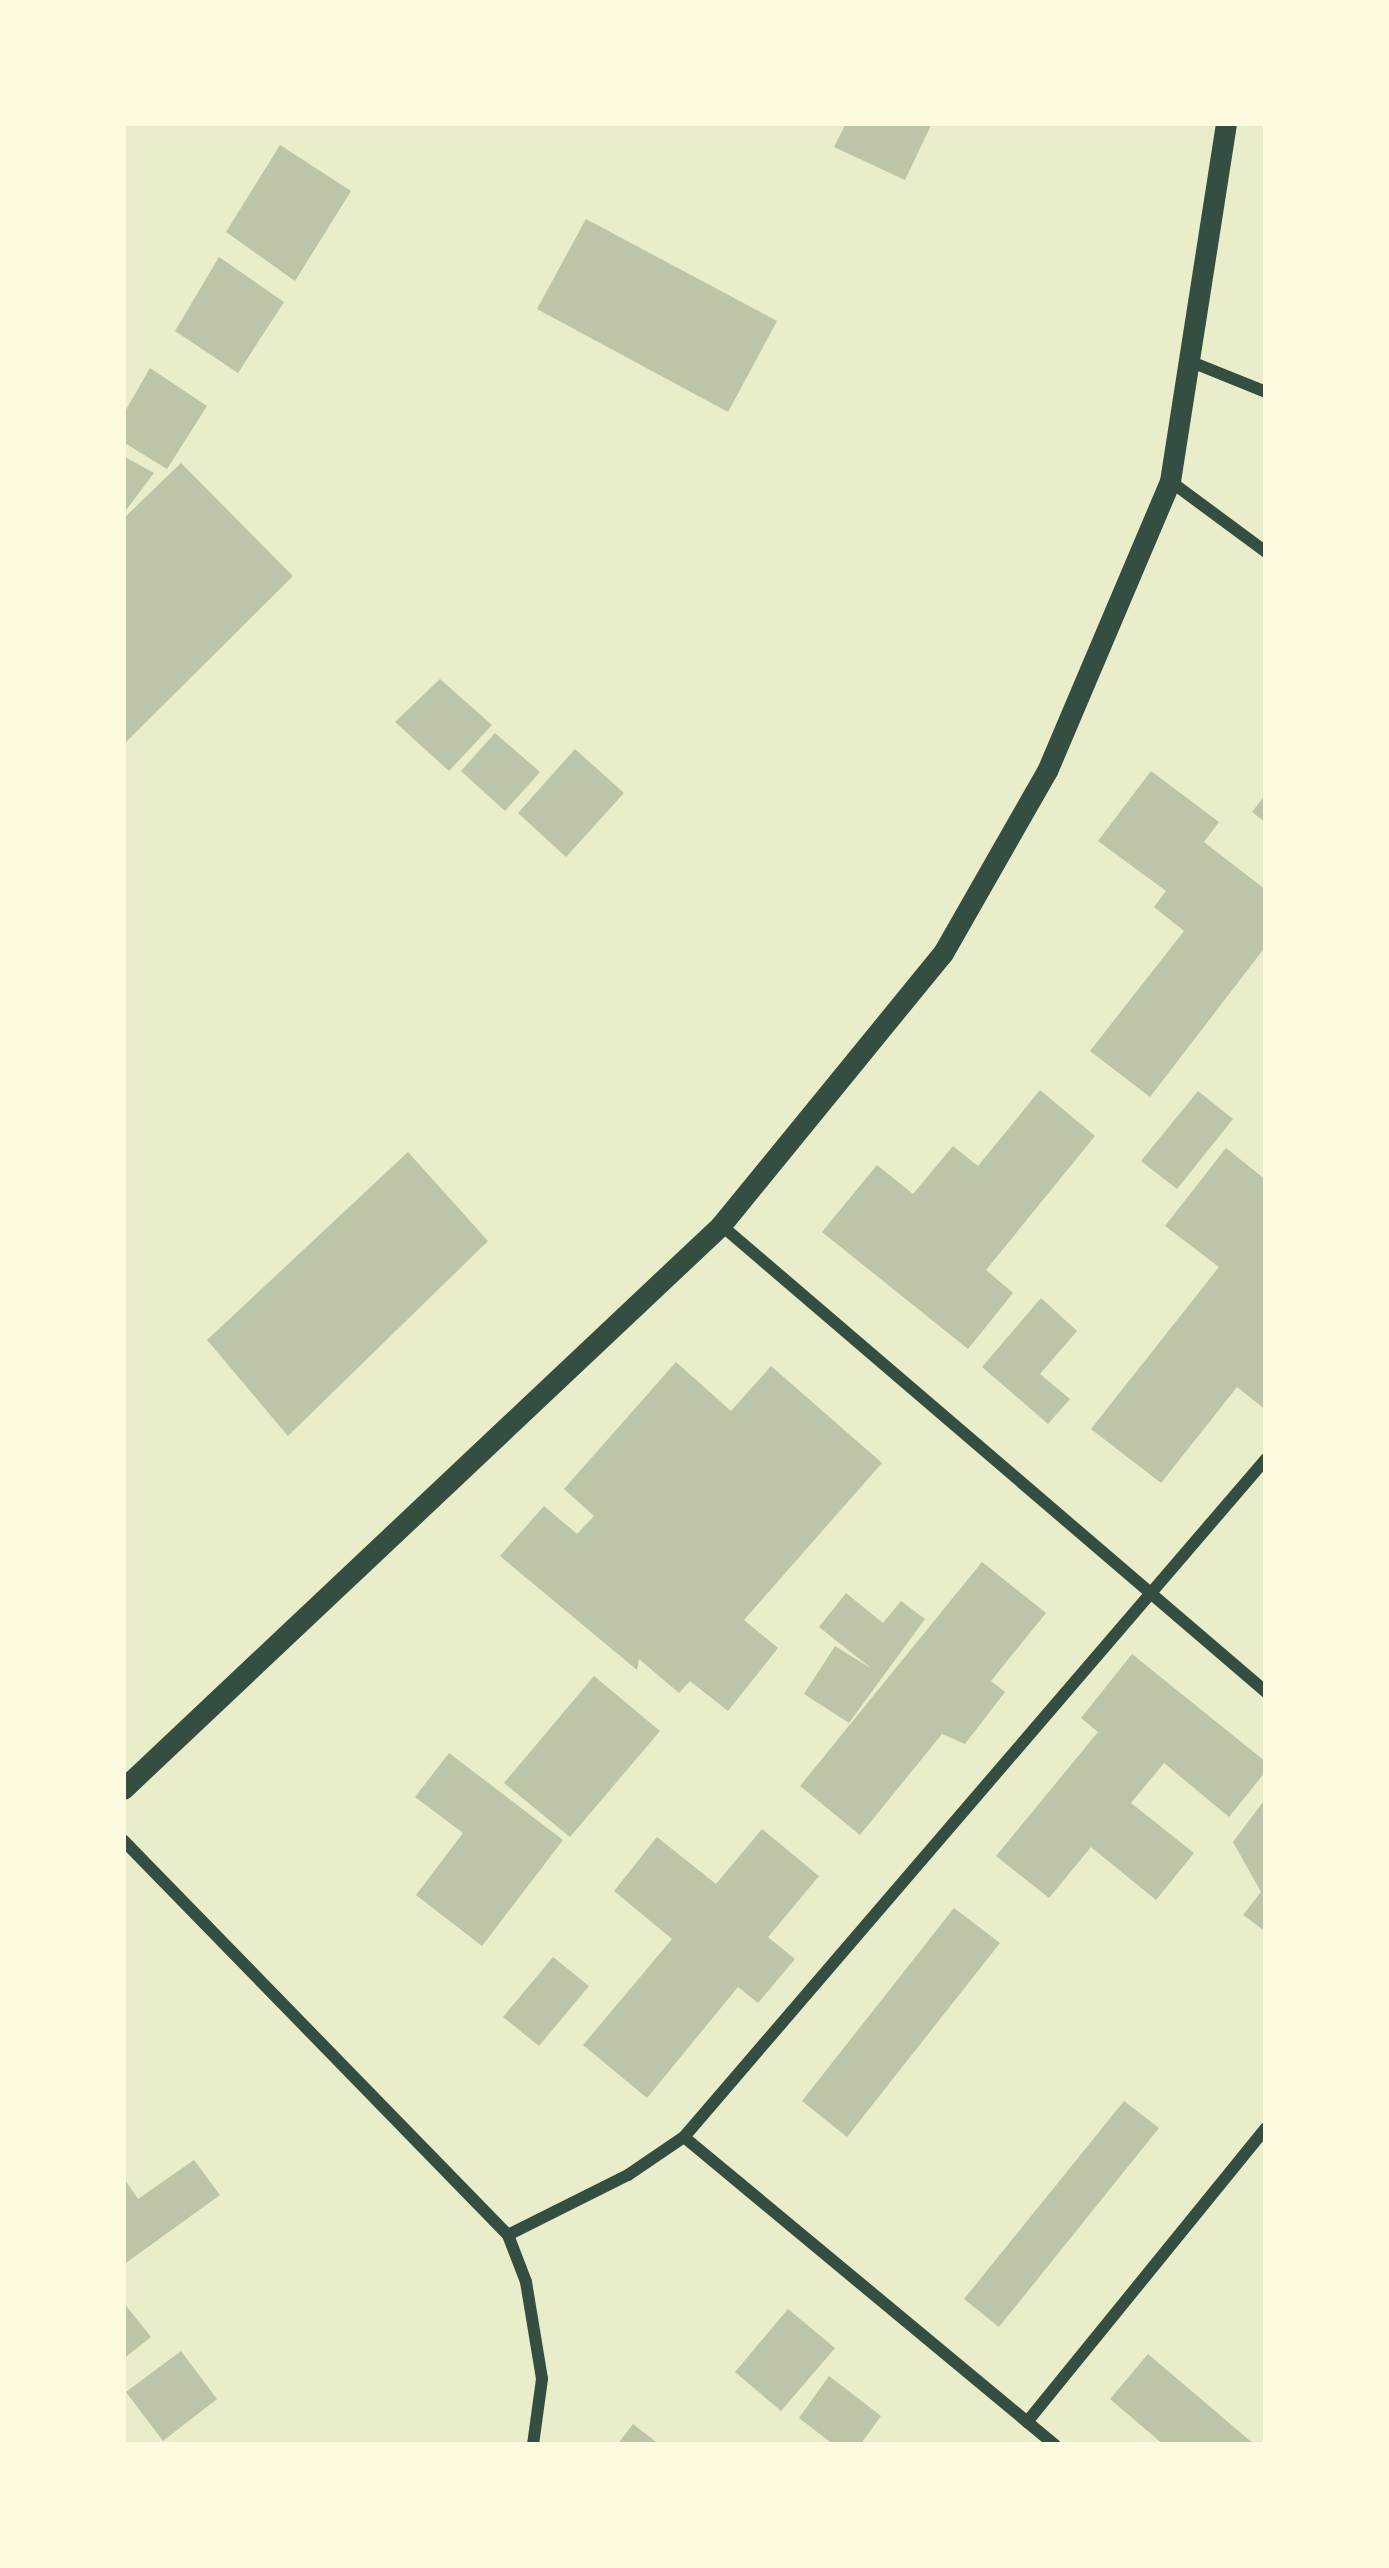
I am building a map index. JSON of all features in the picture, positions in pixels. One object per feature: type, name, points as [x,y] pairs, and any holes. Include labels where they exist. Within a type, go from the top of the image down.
[{"type":"street","points":[[123,1789],[721,1225],[943,952],[995,870],[1047,771],[1170,481],[1194,364],[1226,123]]},
{"type":"street","points":[[1194,364],[1266,392]]},
{"type":"street","points":[[1170,481],[1266,552]]},
{"type":"street","points":[[721,1225],[1146,1595],[1266,1692]]},
{"type":"street","points":[[508,2235],[684,2138],[1266,1459]]},
{"type":"street","points":[[123,1840],[508,2235],[526,2282],[542,2379],[533,2445]]},
{"type":"street","points":[[1028,2422],[1266,2128]]},
{"type":"street","points":[[684,2138],[1055,2445]]},
{"type":"building","points":[[846,123],[932,123],[905,180],[834,147]]},
{"type":"building","points":[[280,145],[351,191],[295,281],[226,232]]},
{"type":"building","points":[[586,219],[777,321],[728,412],[537,309]]},
{"type":"building","points":[[219,257],[284,302],[238,373],[175,331]]},
{"type":"building","points":[[150,368],[207,406],[167,469],[123,442],[123,415]]},
{"type":"building","points":[[123,456],[154,473],[123,514]]},
{"type":"building","points":[[181,463],[293,576],[123,745],[123,519]]},
{"type":"building","points":[[440,679],[492,725],[449,771],[395,722]]},
{"type":"building","points":[[495,733],[540,772],[505,811],[461,771]]},
{"type":"building","points":[[575,749],[624,793],[566,857],[518,813]]},
{"type":"building","points":[[1151,771],[1219,822],[1204,842],[1266,890],[1266,946],[1150,1097],[1090,1051],[1184,931],[1154,907],[1166,891],[1098,841]]},
{"type":"building","points":[[1266,794],[1266,823],[1252,812]]},
{"type":"building","points":[[1040,1090],[1095,1136],[986,1270],[1013,1293],[968,1349],[822,1232],[877,1165],[913,1194],[953,1146],[978,1166]]},
{"type":"building","points":[[1198,1091],[1233,1119],[1177,1189],[1141,1161]]},
{"type":"building","points":[[1226,1148],[1266,1180],[1266,1410],[1237,1387],[1161,1483],[1091,1429],[1219,1267],[1165,1226]]},
{"type":"building","points":[[408,1152],[488,1241],[288,1436],[207,1340]]},
{"type":"building","points":[[1041,1298],[1077,1331],[1040,1374],[1070,1399],[1048,1424],[982,1367]]},
{"type":"building","points":[[676,1362],[731,1411],[771,1366],[882,1463],[744,1620],[778,1648],[728,1711],[690,1681],[679,1693],[639,1659],[637,1670],[500,1556],[544,1506],[577,1534],[594,1516],[564,1489]]},
{"type":"building","points":[[982,1562],[1046,1613],[991,1681],[1005,1692],[965,1744],[942,1734],[860,1835],[800,1786]]},
{"type":"building","points":[[846,1593],[883,1623],[901,1601],[925,1619],[849,1723],[804,1694],[835,1646],[872,1669],[819,1627]]},
{"type":"building","points":[[1132,1654],[1266,1762],[1266,1771],[1229,1817],[1164,1763],[1131,1803],[1194,1853],[1156,1900],[1091,1847],[1049,1898],[996,1856],[1098,1732],[1081,1718]]},
{"type":"building","points":[[594,1676],[660,1731],[570,1837],[504,1783]]},
{"type":"building","points":[[449,1753],[563,1840],[482,1946],[416,1895],[463,1833],[415,1797]]},
{"type":"building","points":[[1266,1798],[1266,1932],[1243,1915],[1261,1892],[1233,1842]]},
{"type":"building","points":[[762,1829],[819,1876],[768,1937],[795,1959],[758,2003],[738,1987],[647,2098],[583,2045],[672,1939],[614,1891],[657,1837],[716,1884]]},
{"type":"building","points":[[954,1908],[1000,1943],[847,2137],[802,2101]]},
{"type":"building","points":[[553,1957],[589,1986],[539,2046],[503,2017]]},
{"type":"building","points":[[1124,2101],[1159,2128],[999,2327],[964,2299]]},
{"type":"building","points":[[194,2160],[220,2195],[123,2265],[123,2177],[138,2199]]},
{"type":"building","points":[[123,2302],[151,2337],[123,2359]]},
{"type":"building","points":[[788,2309],[835,2348],[781,2411],[735,2372]]},
{"type":"building","points":[[181,2351],[217,2399],[163,2441],[126,2392]]},
{"type":"building","points":[[1148,2354],[1255,2445],[1164,2445],[1110,2399]]},
{"type":"building","points":[[829,2376],[881,2416],[860,2445],[834,2445],[799,2418]]},
{"type":"building","points":[[633,2424],[660,2445],[617,2445]]}]
